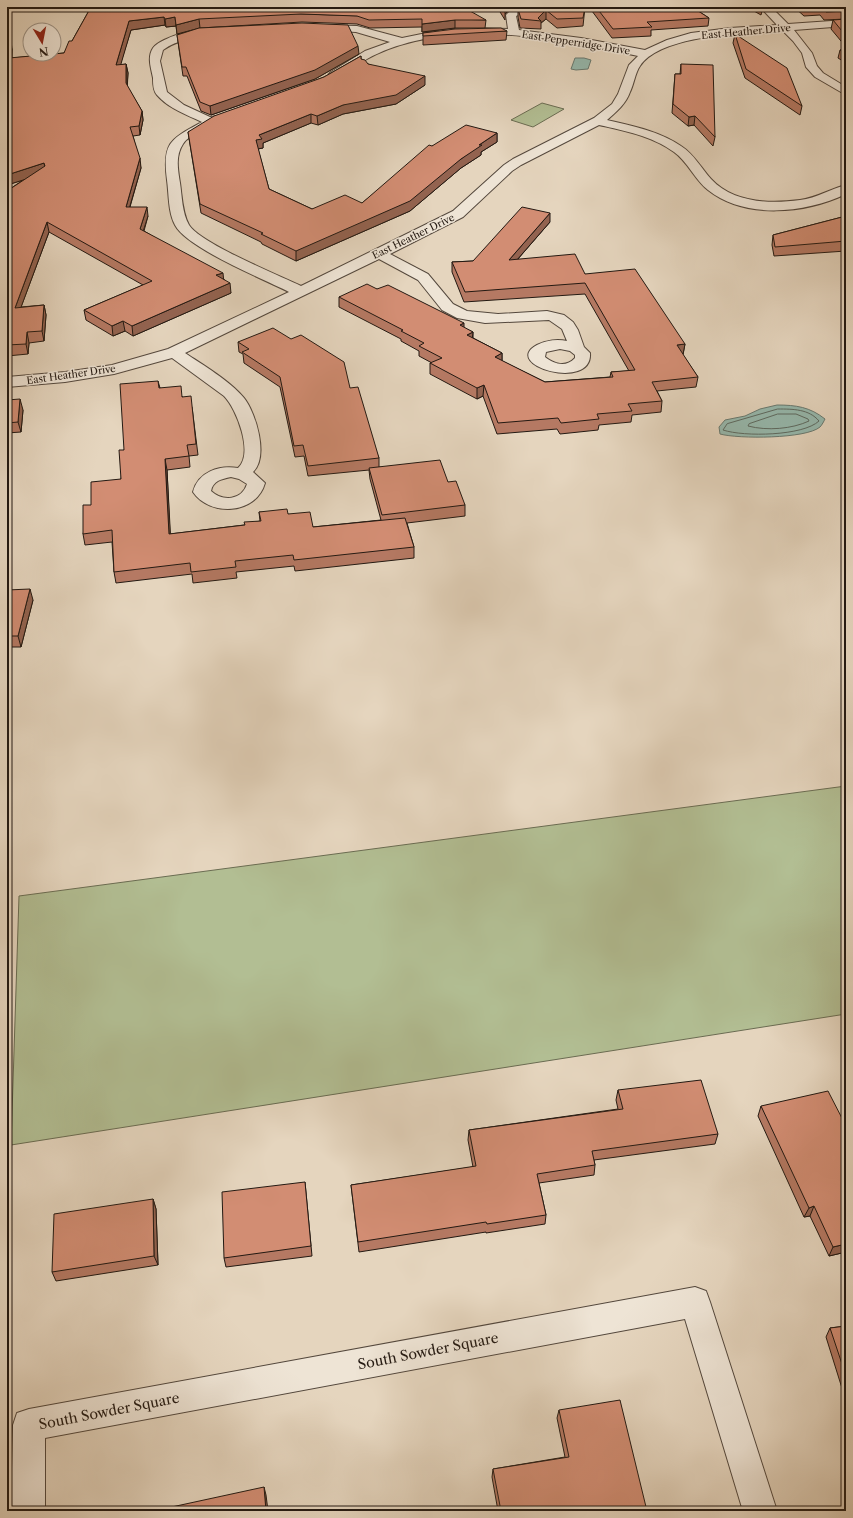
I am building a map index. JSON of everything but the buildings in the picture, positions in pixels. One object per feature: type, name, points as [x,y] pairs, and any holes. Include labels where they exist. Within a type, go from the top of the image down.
[{"type":"street","points":[[514,32],[511,15],[515,12],[530,7]]},
{"type":"street","points":[[765,7],[797,39],[807,53],[812,67],[819,75],[846,92]]},
{"type":"street","name":"East Heather Drive","points":[[7,382],[114,369],[174,352],[301,292],[458,214],[508,168],[517,162],[598,121],[616,106],[624,94],[635,65],[646,54],[671,42],[691,36],[730,31],[846,23]]},
{"type":"street","points":[[310,27],[357,29],[400,41]]},
{"type":"street","points":[[210,121],[180,107],[161,93],[155,61],[158,40],[200,32],[219,31]]},
{"type":"street","name":"East Pepperridge Drive","points":[[327,78],[379,49],[400,41],[425,36],[455,33],[514,32],[542,34],[646,54]]},
{"type":"street","points":[[224,116],[210,121],[178,141],[174,150],[171,161],[178,215],[182,225],[190,235],[211,248],[301,292]]},
{"type":"street","points":[[598,121],[646,133],[666,142],[686,154],[701,176],[714,188],[731,198],[747,203],[793,205],[813,202],[846,189]]},
{"type":"street","points":[[378,253],[423,277],[429,282],[444,303],[451,309],[463,315],[482,318],[547,315],[556,316],[568,324],[576,342],[576,348]]},
{"type":"street","points":[[174,352],[230,393],[238,401],[252,437],[253,454],[249,467],[242,473]]},
{"type":"street","name":"South Sowder Square","points":[[28,1511],[29,1425],[695,1302],[760,1511]]},
{"type":"green space","points":[[542,103],[564,109],[533,127],[511,120]]},
{"type":"green space","points":[[846,786],[846,1014],[11,1145],[19,896]]},
{"type":"water","points":[[575,58],[591,60],[588,69],[571,69]]},
{"type":"water","points":[[777,405],[808,409],[825,419],[820,427],[812,431],[787,436],[741,437],[720,434],[719,427],[725,420],[745,416],[760,409]]}]
